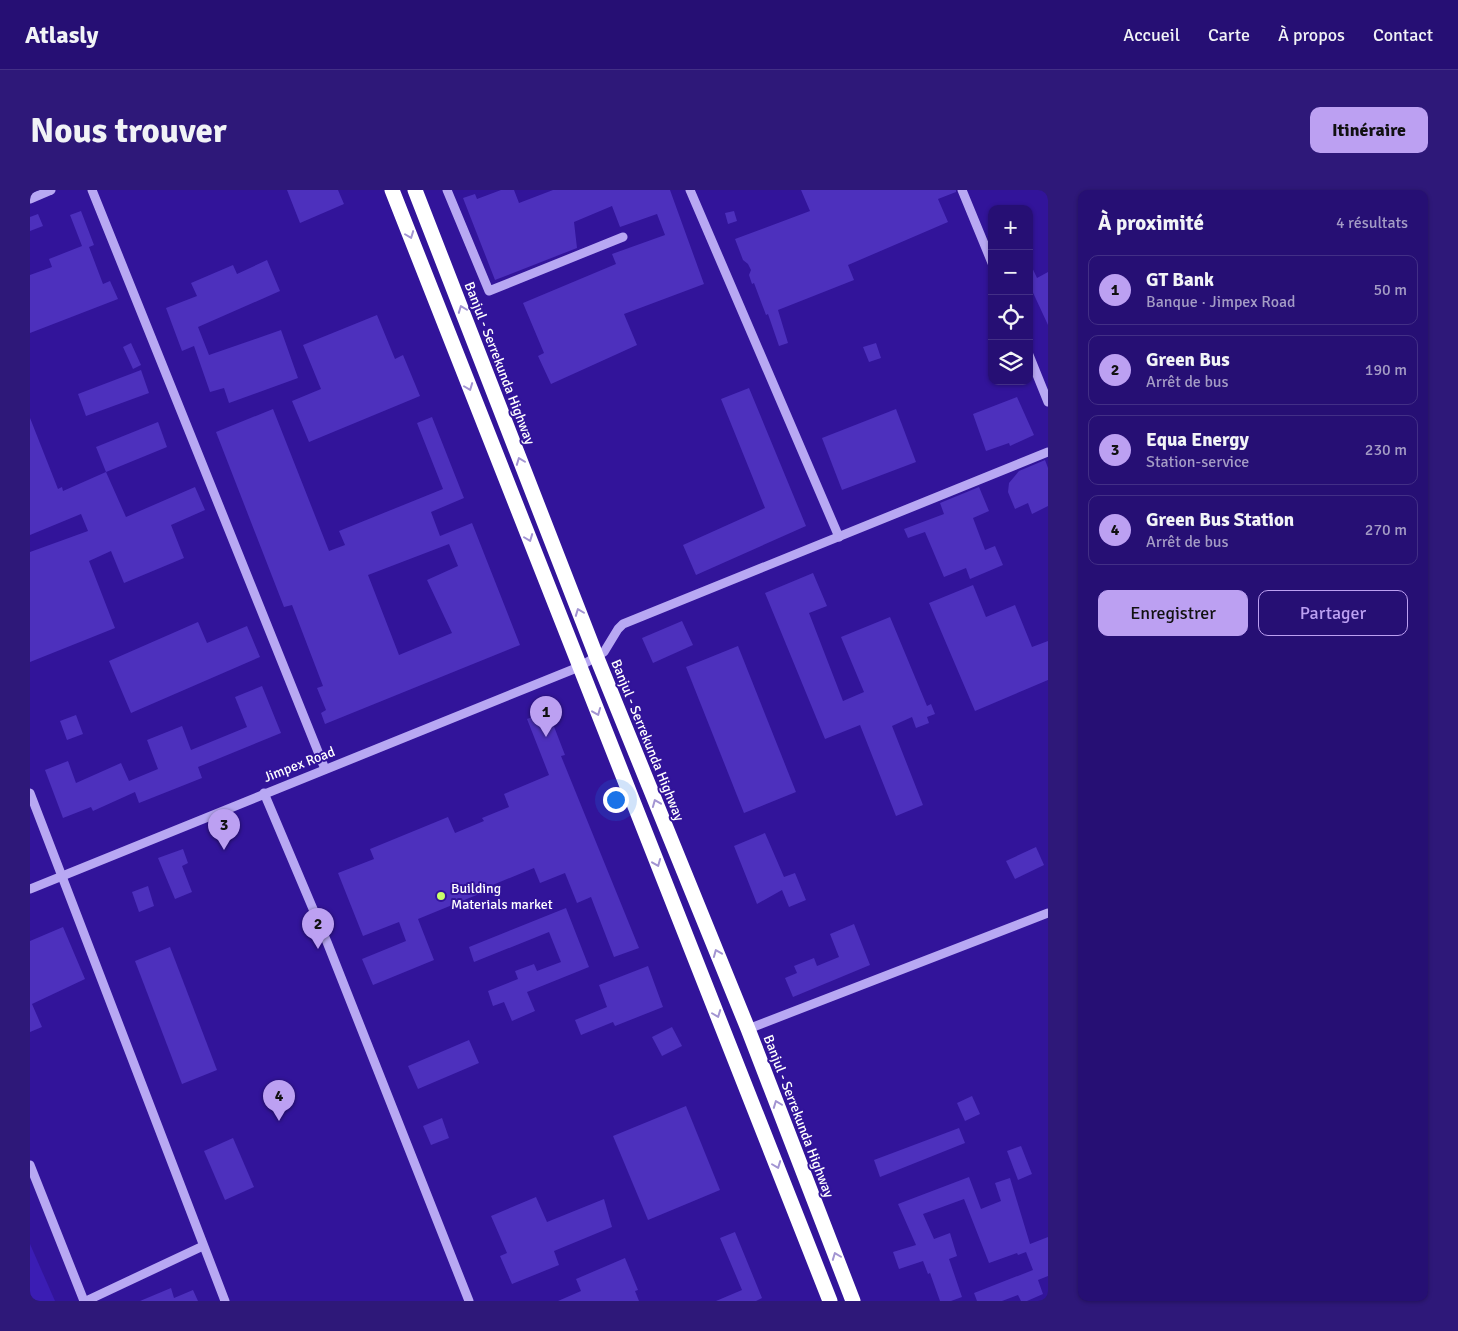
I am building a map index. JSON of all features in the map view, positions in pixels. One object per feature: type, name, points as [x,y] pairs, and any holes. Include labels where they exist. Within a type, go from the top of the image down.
[{"type":"highway","points":[[392,190],[830,1301]]},
{"type":"highway","name":"Banjul - Serrekunda Highway","points":[[415,190],[597,658],[748,1029],[853,1301]]},
{"type":"street","points":[[30,199],[51,190]]},
{"type":"street","points":[[92,190],[325,769]]},
{"type":"street","points":[[447,190],[489,291],[623,237]]},
{"type":"street","points":[[690,190],[839,537]]},
{"type":"street","points":[[962,190],[988,253]]},
{"type":"street","points":[[1033,365],[1048,402]]},
{"type":"street","points":[[597,658],[604,652],[623,624],[1048,452]]},
{"type":"street","name":"Jimpex Road","points":[[30,889],[579,667],[597,658]]},
{"type":"street","points":[[30,793],[225,1301]]},
{"type":"street","points":[[264,793],[327,942],[469,1301]]},
{"type":"street","points":[[748,1029],[1048,913]]},
{"type":"street","points":[[30,1165],[85,1301],[203,1246]]},
{"type":"shaded area","points":[[30,1244],[55,1301],[30,1301]]},
{"type":"building","points":[[287,190],[338,190],[344,204],[300,223]]},
{"type":"building","points":[[501,190],[514,190],[519,203],[553,190],[670,190],[704,284],[624,314],[637,345],[551,384],[538,356],[544,353],[523,303],[616,264],[612,254],[665,235],[657,214],[620,227],[612,206],[574,222],[577,248],[495,280],[463,198],[475,194],[477,199]]},
{"type":"building","points":[[801,190],[956,190],[956,192],[938,199],[948,222],[848,265],[854,280],[778,310],[788,343],[779,346],[768,314],[766,315],[754,283],[752,284],[749,275],[751,270],[743,260],[735,239],[810,211]]},
{"type":"building","points":[[81,211],[94,245],[89,247],[103,284],[110,281],[118,299],[30,333],[30,275],[52,267],[49,259],[82,246],[70,215]]},
{"type":"building","points":[[734,211],[737,221],[728,224],[725,213]]},
{"type":"building","points":[[38,214],[43,226],[30,231],[30,217]]},
{"type":"building","points":[[267,260],[280,291],[198,327],[209,355],[281,330],[298,378],[229,403],[224,388],[210,392],[194,346],[182,351],[166,308],[197,296],[191,283],[233,265],[237,274]]},
{"type":"building","points":[[1033,270],[1037,278],[1048,272],[1048,325],[1033,293]]},
{"type":"building","points":[[377,315],[395,359],[403,355],[420,396],[309,442],[292,401],[321,389],[303,345]]},
{"type":"building","points":[[131,343],[141,365],[133,369],[123,347]]},
{"type":"building","points":[[876,343],[881,358],[869,362],[863,347]]},
{"type":"building","points":[[141,370],[149,393],[86,416],[78,394]]},
{"type":"building","points":[[749,388],[806,526],[696,575],[683,545],[765,508],[721,399]]},
{"type":"building","points":[[1017,397],[1034,435],[1010,446],[1009,443],[986,451],[973,414]]},
{"type":"building","points":[[273,409],[329,551],[345,545],[339,531],[443,489],[417,423],[432,417],[464,498],[431,512],[440,536],[472,523],[520,645],[325,724],[321,713],[326,710],[317,688],[323,686],[292,605],[284,607],[216,432]],"holes":[[[449,544],[458,566],[427,580],[452,633],[399,655],[368,575]]]},
{"type":"building","points":[[896,409],[916,462],[842,490],[822,438]]},
{"type":"building","points":[[30,418],[58,489],[62,487],[63,491],[106,472],[126,517],[195,487],[205,510],[171,525],[184,558],[124,583],[111,551],[89,561],[115,628],[30,662],[30,552],[88,531],[81,514],[30,535]]},
{"type":"building","points":[[158,422],[167,447],[106,472],[96,447]]},
{"type":"building","points":[[1045,460],[1048,468],[1048,506],[1032,514],[1028,503],[1015,509],[1008,492],[1009,483],[1019,471]]},
{"type":"building","points":[[979,487],[989,511],[973,518],[985,550],[995,546],[1003,565],[970,579],[966,568],[944,577],[925,532],[908,538],[904,529],[944,514],[940,503]]},
{"type":"building","points":[[813,573],[827,606],[809,613],[843,701],[864,692],[841,637],[890,617],[927,706],[931,704],[935,714],[927,717],[929,723],[916,728],[912,717],[892,726],[923,805],[896,816],[860,725],[825,739],[765,593]]},
{"type":"building","points":[[973,585],[986,617],[1015,605],[1032,647],[1048,641],[1048,680],[975,711],[929,603]]},
{"type":"building","points":[[682,621],[693,645],[653,663],[642,638]]},
{"type":"building","points":[[198,622],[207,643],[247,626],[260,657],[131,713],[109,661]]},
{"type":"building","points":[[738,646],[796,792],[744,813],[686,667]]},
{"type":"building","points":[[262,686],[281,733],[198,767],[202,778],[139,803],[135,792],[93,811],[91,807],[63,818],[45,770],[68,761],[76,783],[121,763],[129,781],[158,769],[147,740],[182,726],[191,750],[247,727],[235,697]]},
{"type":"building","points":[[548,711],[565,755],[561,756],[639,948],[614,957],[591,897],[577,903],[565,873],[540,883],[534,868],[478,891],[479,894],[418,919],[434,960],[373,985],[362,959],[406,941],[399,922],[363,936],[338,873],[374,859],[370,849],[448,817],[455,833],[484,821],[482,818],[509,807],[504,794],[549,775],[527,719]]},
{"type":"building","points":[[76,715],[83,734],[67,740],[60,721]]},
{"type":"building","points":[[765,833],[784,877],[795,873],[806,900],[789,907],[782,890],[757,904],[734,846]]},
{"type":"building","points":[[1036,847],[1044,865],[1015,879],[1006,861]]},
{"type":"building","points":[[183,849],[188,863],[182,866],[192,892],[175,899],[158,858]]},
{"type":"building","points":[[148,886],[154,906],[139,912],[132,892]]},
{"type":"building","points":[[566,908],[589,967],[527,992],[535,1011],[512,1021],[504,1002],[493,1006],[488,991],[518,979],[515,971],[534,964],[537,971],[561,962],[549,932],[474,962],[469,947]]},
{"type":"building","points":[[854,924],[870,965],[793,997],[785,978],[797,973],[794,966],[814,958],[817,966],[839,957],[830,934]]},
{"type":"building","points":[[63,927],[85,979],[32,1004],[42,1027],[30,1032],[30,941]]},
{"type":"building","points":[[170,947],[217,1070],[182,1084],[135,961]]},
{"type":"building","points":[[648,966],[663,1007],[615,1026],[613,1022],[581,1035],[575,1020],[607,1007],[599,985]]},
{"type":"building","points":[[672,1027],[682,1046],[662,1056],[652,1037]]},
{"type":"building","points":[[469,1040],[479,1063],[418,1089],[408,1066]]},
{"type":"building","points":[[972,1096],[980,1114],[965,1121],[957,1103]]},
{"type":"building","points":[[686,1106],[720,1190],[648,1220],[613,1136]]},
{"type":"building","points":[[442,1118],[449,1138],[431,1145],[423,1126]]},
{"type":"building","points":[[959,1128],[965,1143],[880,1177],[874,1160]]},
{"type":"building","points":[[233,1138],[254,1187],[225,1200],[204,1151]]},
{"type":"building","points":[[1021,1146],[1032,1174],[1018,1180],[1007,1151]]},
{"type":"building","points":[[969,1177],[981,1209],[1001,1201],[995,1183],[1010,1178],[1030,1244],[1048,1237],[1048,1276],[1038,1280],[1043,1294],[1027,1301],[1021,1301],[1018,1295],[1002,1301],[977,1301],[974,1293],[1033,1270],[1026,1252],[1018,1255],[1017,1253],[989,1263],[964,1199],[923,1214],[934,1239],[950,1233],[957,1256],[949,1259],[962,1297],[951,1301],[940,1301],[930,1273],[928,1274],[923,1261],[899,1269],[893,1252],[916,1245],[898,1204]]},
{"type":"building","points":[[536,1197],[547,1222],[604,1199],[612,1227],[554,1251],[559,1265],[512,1284],[500,1256],[507,1253],[491,1216]]},
{"type":"building","points":[[735,1232],[762,1298],[756,1301],[716,1301],[742,1290],[720,1238]]},
{"type":"building","points":[[625,1258],[638,1290],[635,1291],[639,1301],[558,1301],[581,1291],[576,1279]]},
{"type":"building","points":[[171,1288],[174,1298],[193,1290],[198,1301],[140,1301]]},
{"type":"place","name":"GT Bank","points":[[546,737]]},
{"type":"place","name":"Equa Energy","points":[[224,850]]},
{"type":"place","name":"Building Materials market","points":[[441,896]]},
{"type":"place","name":"Green Bus","points":[[318,949]]},
{"type":"place","name":"Green Bus Station","points":[[279,1121]]}]
